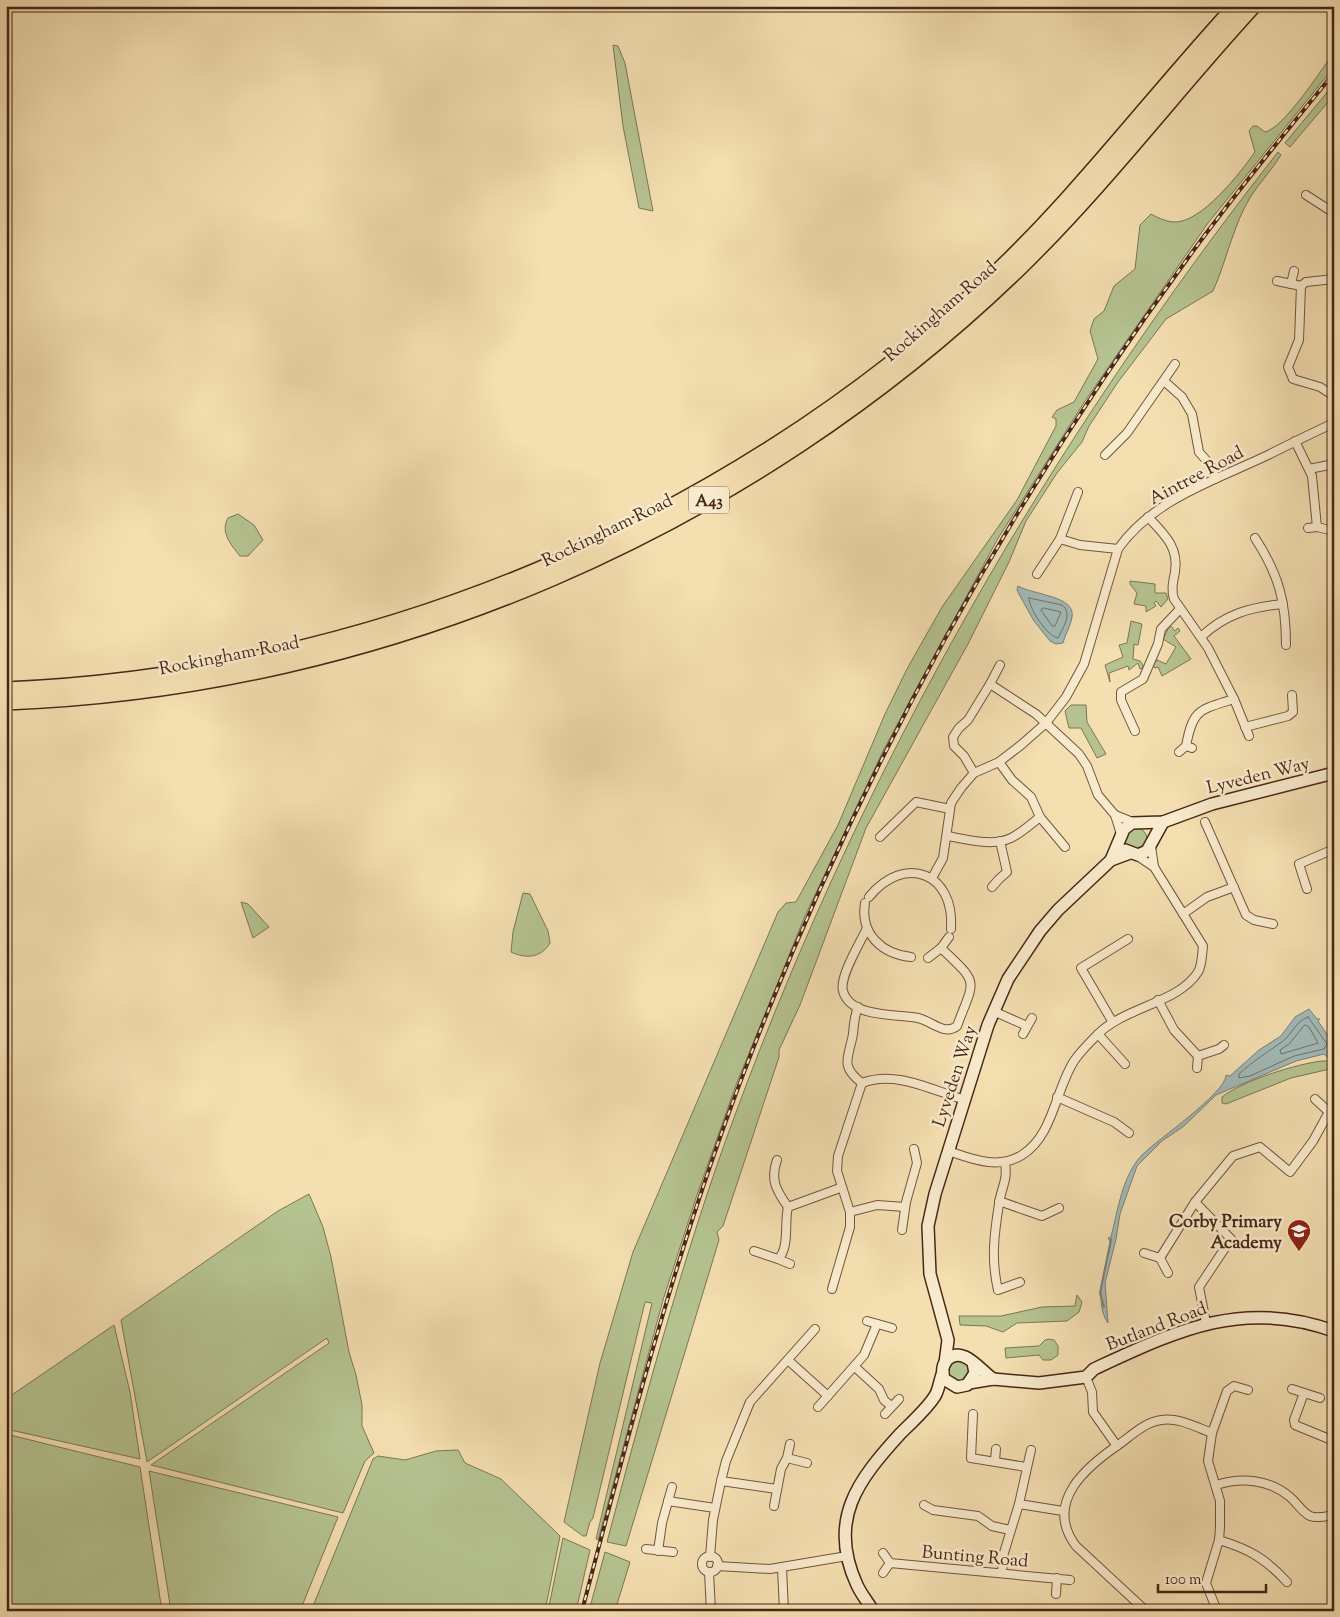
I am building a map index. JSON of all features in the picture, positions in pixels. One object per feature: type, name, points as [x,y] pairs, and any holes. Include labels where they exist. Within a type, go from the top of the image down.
[{"type":"highway","name":"Rockingham Road","points":[[6,690],[106,682],[181,672],[256,659],[344,638],[426,613],[509,582],[586,550],[691,496],[758,456],[846,397],[914,345],[989,279],[1083,184],[1236,6]]},
{"type":"highway","name":"Rockingham Road","points":[[6,702],[108,694],[183,684],[259,671],[346,650],[427,626],[541,583],[683,514],[767,465],[822,428],[889,380],[974,310],[1020,267],[1091,193],[1253,6]]},
{"type":"street","points":[[1306,195],[1334,213]]},
{"type":"street","points":[[1291,284],[1294,271]]},
{"type":"street","points":[[1334,279],[1306,282],[1301,286],[1299,340],[1289,364],[1290,376],[1298,382],[1320,386],[1334,396]]},
{"type":"street","points":[[1277,281],[1301,286]]},
{"type":"street","points":[[1104,455],[1127,433],[1175,364]]},
{"type":"street","points":[[1164,381],[1182,397],[1192,414],[1199,452],[1213,468],[1215,479]]},
{"type":"street","name":"Aintree Road","points":[[972,769],[999,762],[1046,723],[1066,697],[1084,664],[1118,549],[1132,531],[1148,517],[1173,500],[1334,423]]},
{"type":"street","points":[[1295,441],[1312,476],[1317,527]]},
{"type":"street","points":[[1309,469],[1334,464]]},
{"type":"street","points":[[1037,574],[1060,539],[1078,492]]},
{"type":"street","points":[[1148,517],[1174,546],[1176,565],[1172,593],[1180,609],[1208,648],[1234,699],[1249,736]]},
{"type":"street","points":[[1308,528],[1317,527],[1334,531]]},
{"type":"street","points":[[1255,538],[1276,574],[1284,604],[1286,645]]},
{"type":"street","points":[[1060,539],[1080,545],[1118,549]]},
{"type":"street","points":[[1200,637],[1234,614],[1255,607],[1284,604]]},
{"type":"street","points":[[1135,731],[1121,700],[1121,692],[1143,679],[1158,644],[1160,629],[1180,609]]},
{"type":"street","points":[[932,878],[943,858],[950,809],[955,796],[972,769],[964,756],[954,746],[953,738],[959,728],[968,720],[1000,665]]},
{"type":"street","points":[[948,1151],[985,1162],[1005,1162],[1021,1156],[1041,1138],[1074,1060],[1112,1021],[1185,988],[1199,971],[1203,946],[1154,867],[1124,849],[1115,815],[1093,789],[1087,766],[1080,754],[1021,703],[990,684]]},
{"type":"street","points":[[1245,727],[1288,716],[1292,712],[1292,695]]},
{"type":"street","points":[[1179,752],[1189,747],[1194,716],[1200,711],[1234,699]]},
{"type":"street","points":[[999,762],[1012,780],[1030,798],[1040,817],[1065,847]]},
{"type":"street","name":"Lyveden Way","points":[[1139,823],[1163,822],[1212,804],[1334,774]]},
{"type":"street","points":[[880,837],[916,802],[950,809]]},
{"type":"street","points":[[1115,815],[1139,823],[1151,831],[1154,867]]},
{"type":"street","points":[[947,836],[1000,841],[1011,838],[1040,817]]},
{"type":"street","name":"Lyveden Way","points":[[873,1611],[857,1585],[847,1556],[846,1523],[857,1486],[875,1461],[936,1395],[944,1368],[948,1340],[930,1274],[927,1247],[931,1210],[993,1011],[1008,979],[1040,931],[1058,910],[1111,860],[1133,854],[1143,854],[1152,843],[1163,822]]},
{"type":"street","points":[[1204,822],[1246,915],[1254,920],[1273,924]]},
{"type":"street","points":[[1121,836],[1127,825],[1139,823]]},
{"type":"street","name":"Lyveden Way","points":[[1111,860],[1113,851],[1121,836]]},
{"type":"street","points":[[992,887],[1007,872],[1000,841]]},
{"type":"street","points":[[1307,889],[1299,864],[1334,849]]},
{"type":"street","points":[[928,958],[941,948],[950,933],[948,900],[942,889],[932,878],[913,872],[898,874],[881,884],[867,900],[866,930],[850,963],[842,987],[843,994],[858,1007],[885,1015],[917,1018],[945,1031],[951,1030],[957,1026],[972,983],[970,975],[941,948]]},
{"type":"street","points":[[1184,914],[1206,897],[1234,887]]},
{"type":"street","points":[[866,930],[878,945],[889,952],[898,956],[911,957]]},
{"type":"street","points":[[1112,1021],[1081,968],[1128,939]]},
{"type":"street","points":[[1158,1000],[1174,1030],[1198,1056],[1197,1068]]},
{"type":"street","points":[[858,1007],[853,1018],[852,1035],[846,1059],[849,1069],[862,1083]]},
{"type":"street","points":[[993,1011],[1027,1026]]},
{"type":"street","points":[[1023,1034],[1032,1018]]},
{"type":"street","points":[[1098,1034],[1125,1064]]},
{"type":"street","points":[[1198,1056],[1219,1050],[1224,1045]]},
{"type":"street","points":[[832,1289],[850,1227],[850,1212],[840,1188],[837,1171],[838,1156],[862,1083],[872,1079],[894,1078],[964,1100]]},
{"type":"street","points":[[1057,1097],[1114,1122],[1129,1133]]},
{"type":"street","points":[[1160,1258],[1195,1202],[1233,1156],[1260,1148],[1290,1172],[1331,1112],[1315,1099]]},
{"type":"street","points":[[902,1230],[904,1207],[917,1163],[914,1149]]},
{"type":"street","points":[[777,1160],[772,1173],[774,1184],[788,1207],[785,1241],[782,1256],[778,1259]]},
{"type":"street","points":[[1005,1162],[1005,1186],[999,1202],[993,1265],[998,1290],[1020,1282]]},
{"type":"street","points":[[788,1207],[840,1188]]},
{"type":"street","points":[[999,1202],[1042,1216],[1059,1208]]},
{"type":"street","points":[[1195,1202],[1231,1239],[1198,1287],[1206,1323]]},
{"type":"street","points":[[850,1212],[876,1205],[904,1207]]},
{"type":"street","points":[[754,1251],[790,1264]]},
{"type":"street","points":[[1144,1253],[1160,1258],[1168,1273]]},
{"type":"street","name":"Butland Road","points":[[969,1384],[993,1379],[1039,1383],[1086,1377],[1094,1369],[1206,1323],[1240,1318],[1265,1318],[1304,1322],[1334,1331]]},
{"type":"street","points":[[867,1321],[892,1328]]},
{"type":"street","points":[[818,1407],[855,1367],[868,1348],[877,1324]]},
{"type":"street","points":[[710,1557],[715,1508],[726,1461],[750,1402],[757,1392],[789,1361],[815,1329]]},
{"type":"street","name":"Lyveden Way","points":[[948,1340],[964,1356]]},
{"type":"street","points":[[973,1363],[975,1373],[969,1384],[957,1387],[948,1383],[944,1368],[951,1357],[964,1356],[973,1363],[993,1379]]},
{"type":"street","points":[[789,1361],[828,1396]]},
{"type":"street","points":[[855,1367],[879,1389],[884,1400],[892,1406]]},
{"type":"street","points":[[1086,1377],[1092,1392],[1093,1412],[1117,1446]]},
{"type":"street","points":[[1217,1611],[1206,1583],[1219,1540],[1220,1508],[1216,1485],[1209,1468],[1208,1455],[1212,1433],[1227,1391],[1234,1386],[1248,1390]]},
{"type":"street","name":"Lyveden Way","points":[[936,1395],[957,1387]]},
{"type":"street","points":[[1292,1389],[1320,1398]]},
{"type":"street","points":[[1304,1393],[1294,1420],[1295,1424],[1334,1441]]},
{"type":"street","points":[[885,1414],[899,1399]]},
{"type":"street","points":[[973,1414],[971,1458],[995,1460],[1026,1467]]},
{"type":"street","points":[[1146,1611],[1076,1546],[1069,1537],[1064,1524],[1064,1511],[1072,1488],[1080,1478],[1117,1446],[1152,1422],[1163,1419],[1176,1420],[1212,1433]]},
{"type":"street","points":[[774,1506],[781,1469],[787,1458],[790,1444]]},
{"type":"street","points":[[995,1460],[996,1450]]},
{"type":"street","points":[[1002,1574],[1003,1556],[1019,1504],[1031,1450]]},
{"type":"street","points":[[787,1458],[807,1463]]},
{"type":"street","points":[[1216,1485],[1244,1480],[1262,1483],[1286,1494],[1309,1515],[1316,1517],[1334,1515]]},
{"type":"street","points":[[721,1481],[777,1489]]},
{"type":"street","points":[[658,1551],[662,1523],[672,1487]]},
{"type":"street","points":[[668,1501],[715,1508]]},
{"type":"street","points":[[1019,1504],[1064,1511]]},
{"type":"street","points":[[924,1505],[933,1510],[978,1516],[992,1526],[1010,1530]]},
{"type":"street","points":[[1219,1540],[1244,1548],[1271,1565],[1287,1582]]},
{"type":"street","points":[[646,1549],[673,1552]]},
{"type":"street","points":[[882,1573],[890,1563],[883,1553]]},
{"type":"street","points":[[709,1572],[715,1570],[718,1566],[782,1568],[847,1556]]},
{"type":"street","points":[[710,1557],[716,1560],[718,1566]]},
{"type":"street","points":[[709,1572],[705,1570],[702,1563],[706,1558],[710,1557]]},
{"type":"street","name":"Bunting Road","points":[[890,1563],[1070,1580]]},
{"type":"street","points":[[782,1568],[784,1611]]},
{"type":"street","points":[[709,1572],[711,1611]]},
{"type":"street","points":[[1056,1594],[1057,1578]]},
{"type":"green space","points":[[613,45],[618,46],[625,63],[653,211],[639,208],[623,126]]},
{"type":"green space","points":[[1334,52],[1334,67],[1208,223],[1085,401],[997,540],[884,749],[805,916],[736,1085],[697,1195],[663,1300],[598,1540],[596,1539],[652,1303],[645,1302],[593,1518],[586,1536],[583,1536],[564,1522],[600,1363],[633,1252],[778,912],[786,903],[796,902],[838,825],[885,714],[907,669],[942,607],[1017,500],[1056,426],[1056,419],[1052,417],[1057,410],[1074,402],[1098,359],[1090,331],[1094,319],[1104,311],[1114,286],[1135,269],[1140,225],[1151,214],[1173,222],[1184,220],[1196,215],[1219,196],[1255,152],[1249,131],[1253,126],[1257,126],[1265,132],[1282,120],[1302,97]]},
{"type":"green space","points":[[1334,84],[1334,95],[1290,147],[1285,143]]},
{"type":"green space","points":[[1278,152],[1281,155],[1245,207],[1213,291],[1166,319],[1118,382],[1089,426],[1082,442],[1057,473],[1026,521],[1009,562],[968,644],[866,828],[800,1005],[779,1050],[779,1057],[723,1226],[717,1232],[719,1240],[626,1546],[607,1542],[666,1327],[716,1168],[786,985],[842,858],[903,733],[969,612],[1039,494],[1114,377],[1194,264]]},
{"type":"green space","points":[[238,514],[254,525],[263,540],[248,556],[240,556],[230,543],[226,533],[225,528],[228,518]]},
{"type":"green space","points":[[1130,581],[1155,584],[1155,593],[1166,593],[1168,599],[1161,607],[1156,601],[1154,603],[1156,606],[1146,612],[1146,606],[1134,604],[1137,593],[1130,584]]},
{"type":"green space","points":[[1131,621],[1142,624],[1138,645],[1134,644],[1133,659],[1140,661],[1143,668],[1140,669],[1138,663],[1129,670],[1128,666],[1109,673],[1110,682],[1105,665],[1123,657],[1119,645],[1127,643]]},
{"type":"green space","points":[[1170,625],[1175,631],[1178,628],[1180,631],[1174,636],[1191,659],[1162,676],[1158,667],[1155,668],[1153,665],[1157,660],[1166,664],[1176,647],[1163,639]]},
{"type":"green space","points":[[1071,705],[1086,705],[1087,722],[1106,754],[1097,758],[1081,728],[1069,728],[1065,711]]},
{"type":"green space","points":[[1136,828],[1144,831],[1147,839],[1144,847],[1136,850],[1128,847],[1125,839],[1128,831]]},
{"type":"green space","points":[[523,893],[530,894],[548,931],[550,943],[542,952],[533,956],[522,956],[511,952],[513,932]]},
{"type":"green space","points":[[241,902],[248,904],[269,927],[253,938]]},
{"type":"green space","points":[[1329,1061],[1330,1069],[1291,1078],[1226,1104],[1222,1103],[1222,1097],[1256,1079],[1284,1069]]},
{"type":"green space","points":[[309,1194],[323,1227],[331,1257],[349,1352],[362,1405],[362,1426],[374,1453],[365,1461],[343,1513],[151,1465],[329,1343],[327,1338],[147,1462],[121,1320],[278,1211]]},
{"type":"green space","points":[[1077,1295],[1082,1302],[1079,1312],[1067,1321],[1017,1323],[1003,1332],[986,1326],[960,1325],[959,1316],[1001,1316],[1042,1307],[1075,1306]]},
{"type":"green space","points":[[114,1325],[130,1392],[140,1459],[6,1429],[6,1399]]},
{"type":"green space","points":[[1049,1339],[1054,1340],[1058,1346],[1058,1355],[1051,1360],[1043,1360],[1039,1355],[1006,1358],[1005,1348],[1039,1346]]},
{"type":"green space","points":[[958,1360],[966,1363],[969,1371],[966,1379],[958,1382],[950,1379],[947,1371],[950,1363]]},
{"type":"green space","points":[[6,1434],[140,1467],[162,1611],[6,1611]]},
{"type":"green space","points":[[458,1450],[465,1463],[501,1479],[560,1536],[545,1611],[311,1611],[373,1459],[378,1456],[405,1460],[436,1451]]},
{"type":"green space","points":[[149,1471],[338,1517],[300,1611],[171,1611]]},
{"type":"green space","points":[[563,1538],[590,1550],[576,1611],[548,1611]]},
{"type":"green space","points":[[605,1552],[630,1562],[615,1611],[589,1611]]},
{"type":"water","points":[[1018,586],[1061,600],[1068,605],[1072,617],[1063,643],[1056,644],[1050,641],[1034,621],[1017,590]]},
{"type":"water","points":[[1309,1009],[1317,1019],[1320,1019],[1318,1021],[1332,1042],[1328,1052],[1329,1059],[1324,1054],[1296,1061],[1216,1095],[1184,1126],[1162,1141],[1137,1166],[1120,1214],[1105,1283],[1108,1323],[1101,1305],[1101,1295],[1111,1243],[1108,1238],[1111,1237],[1125,1183],[1135,1163],[1150,1148],[1204,1104],[1223,1083],[1226,1075],[1230,1076],[1259,1050],[1281,1036],[1295,1017]]},
{"type":"waterway","points":[[1104,1307],[1100,1293],[1111,1239]]},
{"type":"railway","points":[[582,1611],[658,1330],[725,1122],[795,947],[842,841],[893,736],[948,634],[1006,533],[1067,434],[1199,243],[1248,178],[1334,73]]},
{"type":"place","name":"Corby Primary Academy","points":[[1299,1252]]}]
